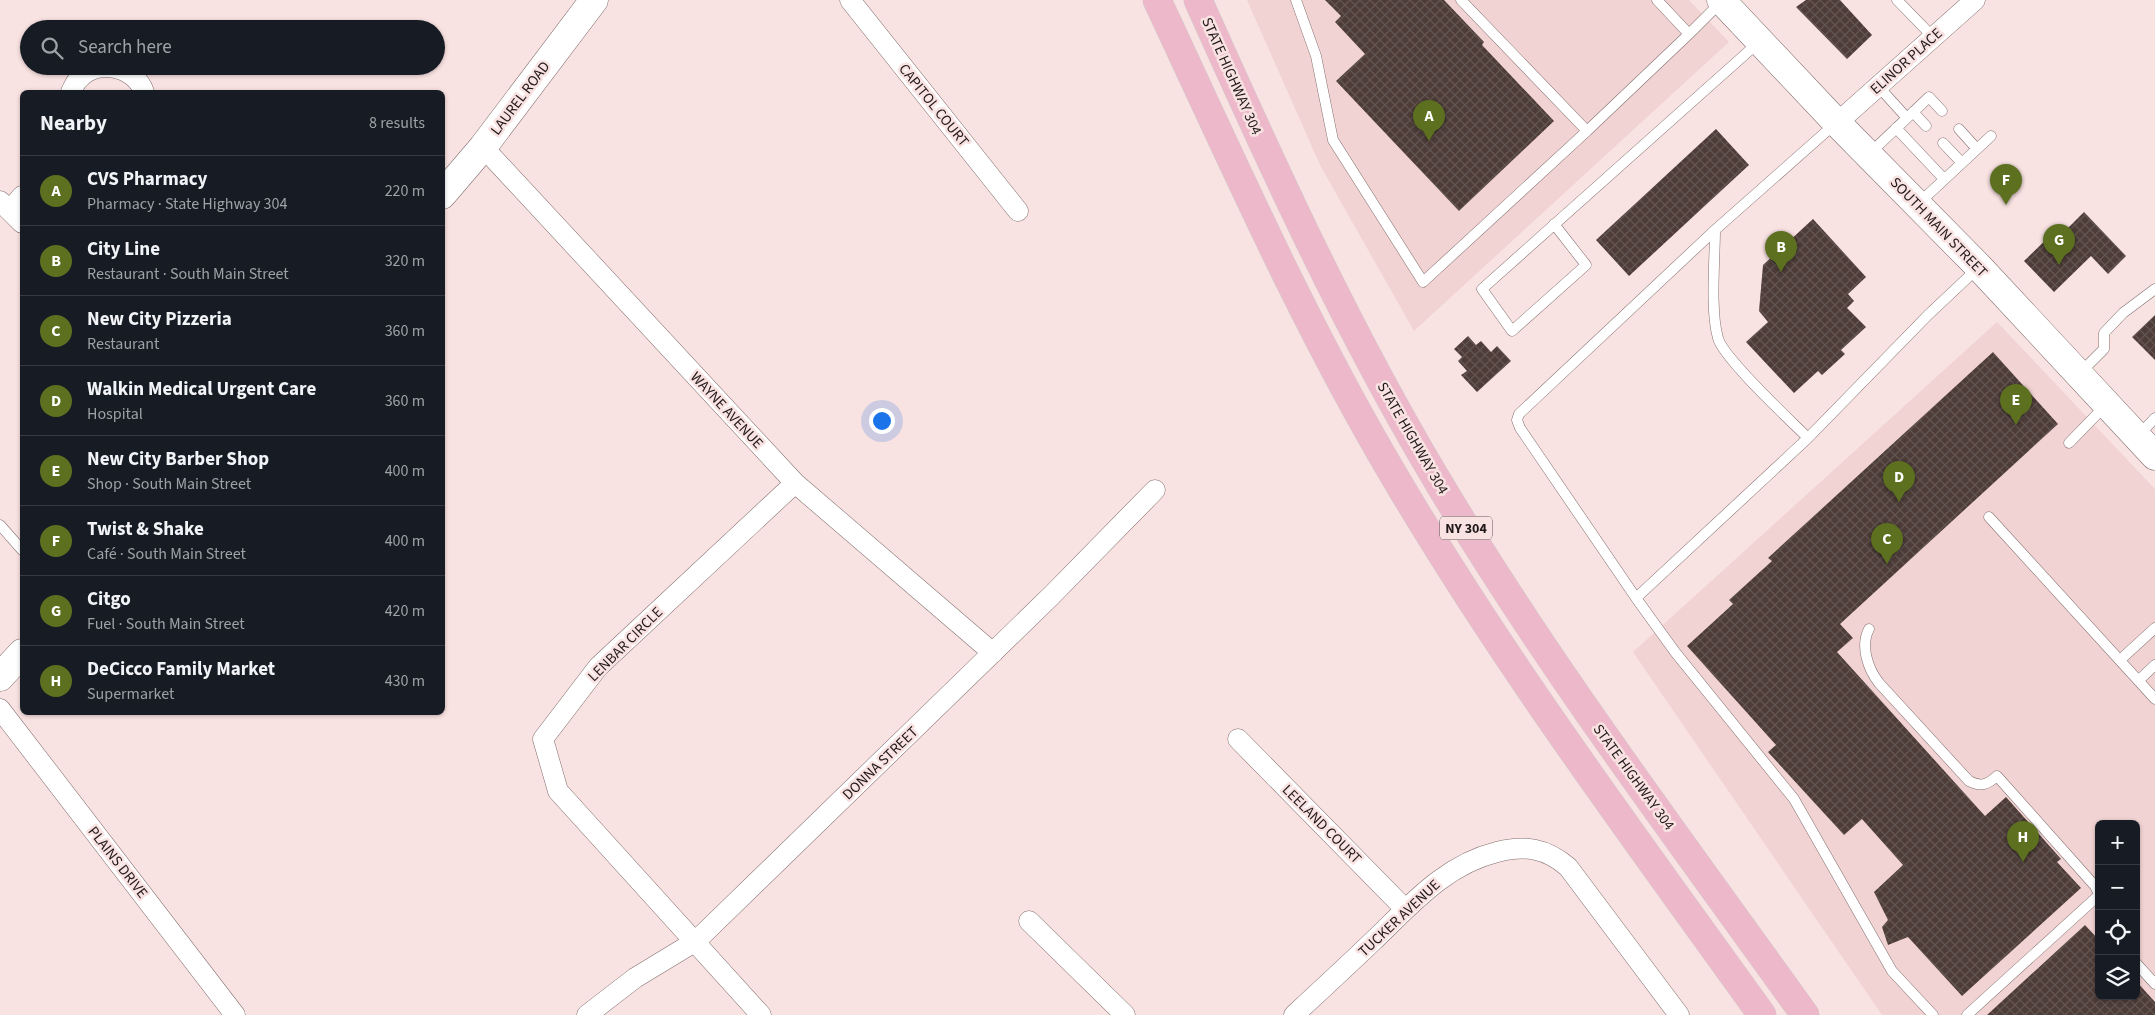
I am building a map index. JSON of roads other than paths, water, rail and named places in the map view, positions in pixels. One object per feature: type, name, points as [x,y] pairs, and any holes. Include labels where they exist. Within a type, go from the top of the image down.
[{"type":"main road","name":"NY 304","points":[[1157,0],[1283,269],[1347,392],[1407,498],[1480,616],[1762,1015]]},
{"type":"main road","name":"STATE HIGHWAY 304","points":[[1198,0],[1259,137],[1322,270],[1382,385],[1439,484],[1493,572],[1566,681],[1805,1015]]},
{"type":"street","name":"LAUREL ROAD","points":[[445,191],[482,147],[594,0]]},
{"type":"street","name":"CAPITOL COURT","points":[[850,0],[1018,210]]},
{"type":"street","name":"ELINOR PLACE","points":[[1837,123],[1975,0]]},
{"type":"street","name":"SOUTH MAIN STREET","points":[[1722,1],[1837,123],[1979,267],[2107,405],[2149,437]]},
{"type":"street","points":[[71,90],[78,79],[84,75]]},
{"type":"street","points":[[132,75],[143,90]]},
{"type":"street","name":"WAYNE AVENUE","points":[[482,147],[795,484],[993,653]]},
{"type":"street","name":"LENBAR CIRCLE","points":[[696,941],[558,791],[542,738],[598,667],[795,484]]},
{"type":"street","name":"DONNA STREET","points":[[587,1015],[634,978],[696,941],[993,653],[1155,490]]},
{"type":"street","points":[[0,676],[20,655]]},
{"type":"street","name":"PLAINS DRIVE","points":[[0,709],[235,1015]]},
{"type":"street","name":"LEELAND COURT","points":[[1238,739],[1405,909]]},
{"type":"street","name":"TUCKER AVENUE","points":[[1294,1015],[1405,909],[1440,879],[1476,859],[1508,849],[1524,847],[1546,851],[1558,858],[1578,879],[1679,1015]]},
{"type":"street","points":[[1029,921],[1125,1015]]},
{"type":"street","points":[[696,941],[761,1015]]},
{"type":"lane","points":[[1296,0],[1316,56],[1333,140],[1423,282],[1587,131],[1722,1]]},
{"type":"lane","points":[[1461,0],[1587,131]]},
{"type":"lane","points":[[1657,0],[1689,34]]},
{"type":"lane","points":[[1897,0],[1933,37]]},
{"type":"lane","points":[[1554,224],[1586,265],[1512,331],[1482,289],[1554,224],[1760,41]]},
{"type":"lane","points":[[1878,86],[1910,115],[1926,126]]},
{"type":"lane","points":[[1868,155],[1929,97],[1942,111]]},
{"type":"lane","points":[[1837,123],[1715,230],[1519,414],[1517,420],[1520,428],[1675,652],[1794,800],[1892,971],[1933,1015]]},
{"type":"lane","points":[[1896,128],[1944,179]]},
{"type":"lane","points":[[1959,129],[1977,149]]},
{"type":"lane","points":[[1918,205],[1991,136]]},
{"type":"lane","points":[[1943,143],[1962,163]]},
{"type":"lane","points":[[1715,230],[1714,312],[1718,339],[1722,347],[1773,404],[1808,438]]},
{"type":"lane","points":[[1636,598],[1808,438],[1928,315],[1979,267]]},
{"type":"lane","points":[[2079,374],[2104,349],[2104,333],[2123,313],[2155,289]]},
{"type":"lane","points":[[2069,442],[2107,405]]},
{"type":"lane","points":[[1989,517],[2155,698]]},
{"type":"lane","points":[[0,524],[20,548]]},
{"type":"lane","points":[[2120,660],[2155,628]]},
{"type":"lane","points":[[1869,629],[1865,636],[1865,646],[1869,666],[1879,683],[1969,781],[1977,785],[1984,785],[1997,776],[2095,886]]},
{"type":"lane","points":[[2139,680],[2155,665]]},
{"type":"lane","points":[[1967,1015],[2095,898]]},
{"type":"lane","points":[[2140,968],[2155,984]]},
{"type":"place","name":"CVS Pharmacy","points":[[1429,141]]},
{"type":"place","name":"Twist & Shake","points":[[2006,205]]},
{"type":"place","name":"Citgo","points":[[2059,265]]},
{"type":"place","name":"City Line","points":[[1781,272]]},
{"type":"place","name":"New City Barber Shop","points":[[2016,425]]},
{"type":"place","name":"Walkin Medical Urgent Care","points":[[1899,502]]},
{"type":"place","name":"New City Pizzeria","points":[[1887,564]]},
{"type":"place","name":"DeCicco Family Market","points":[[2023,862]]}]
